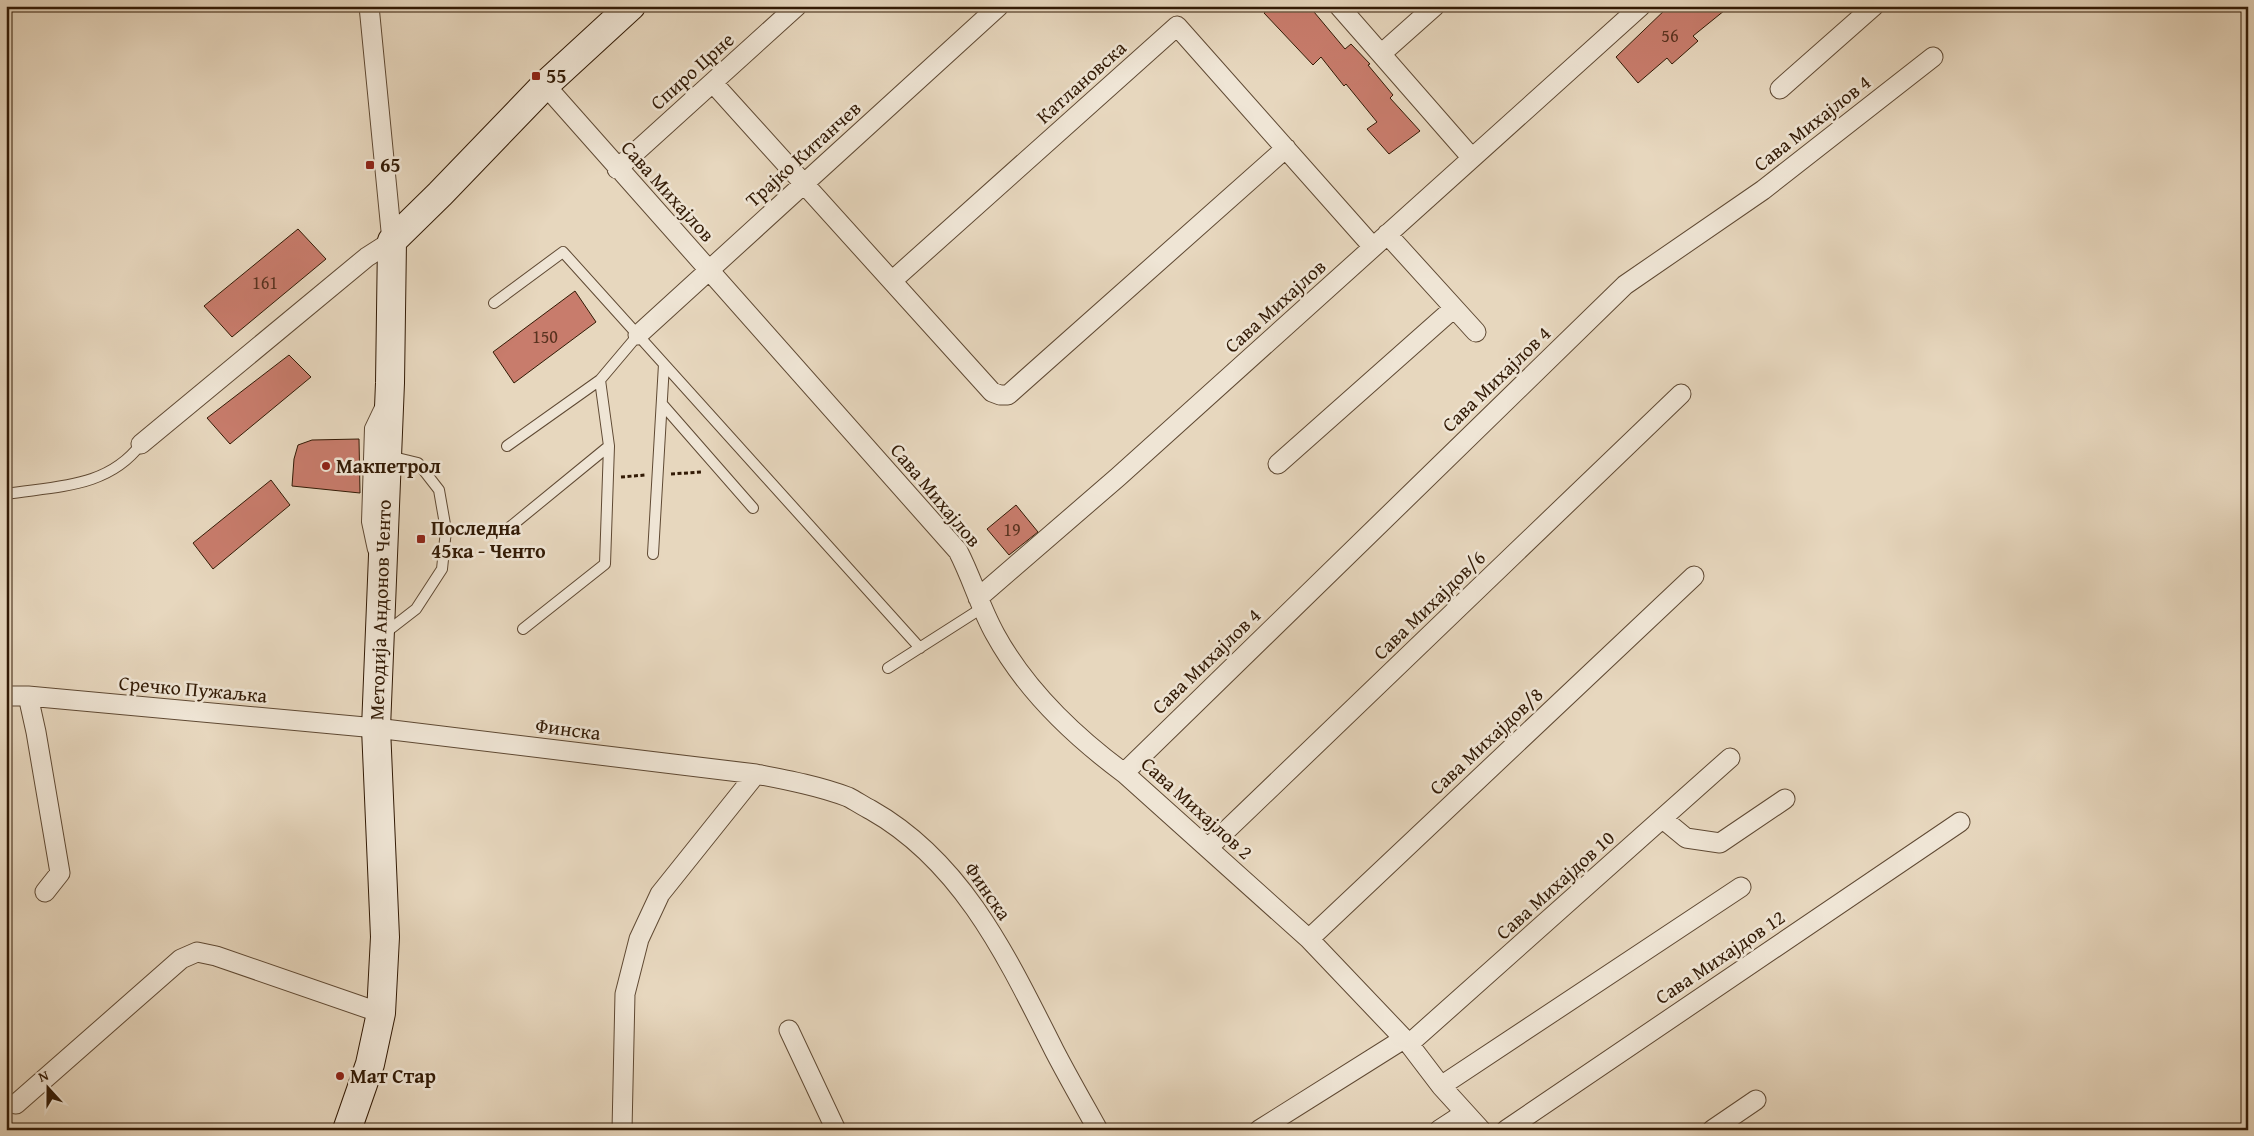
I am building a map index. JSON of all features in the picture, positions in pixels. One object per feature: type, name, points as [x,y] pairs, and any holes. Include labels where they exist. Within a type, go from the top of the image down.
[{"type":"main road","points":[[392,242],[544,85],[631,6]]},
{"type":"main road","name":"Методија Андонов Ченто","points":[[347,1130],[370,1064],[381,1013],[385,937],[376,728],[380,583],[390,383],[392,242]]},
{"type":"street","points":[[140,444],[367,258],[392,242],[369,6]]},
{"type":"street","name":"Спиро Црне","points":[[617,169],[798,6]]},
{"type":"street","name":"Трајко Китанчев","points":[[638,334],[999,6]]},
{"type":"street","points":[[1339,6],[1471,157]]},
{"type":"street","points":[[1381,54],[1435,6]]},
{"type":"street","name":"Сава Михајлов","points":[[544,85],[958,551],[967,568],[980,603],[1471,157],[1641,6]]},
{"type":"street","points":[[1780,88],[1874,6]]},
{"type":"street","name":"Катлановска","points":[[893,280],[1176,26],[1373,248]]},
{"type":"street","name":"Сава Михајлов 4","points":[[1124,773],[1624,285],[1763,190],[1933,57]]},
{"type":"street","points":[[713,83],[804,185],[893,280],[992,392],[1000,395],[1008,395],[1286,148]]},
{"type":"street","points":[[1387,234],[1476,332]]},
{"type":"street","points":[[1278,464],[1454,308]]},
{"type":"street","name":"Сава Михајдов/6","points":[[1208,848],[1681,394]]},
{"type":"street","name":"Сава Михајдов/8","points":[[1309,939],[1694,576]]},
{"type":"street","name":"Сава Михајлов 2","points":[[980,603],[995,635],[1045,703],[1096,752],[1124,773],[1309,939],[1405,1042],[1441,1086],[1481,1130]]},
{"type":"street","name":"Сречко Пужаљка","points":[[6,696],[28,696],[376,728]]},
{"type":"street","points":[[28,696],[60,873],[46,892]]},
{"type":"street","name":"Финска","points":[[376,728],[756,774],[803,784],[848,798],[897,824],[933,856],[960,887],[986,925],[1026,994],[1098,1130]]},
{"type":"street","name":"Сава Михајдов 10","points":[[1405,1042],[1663,819],[1730,758]]},
{"type":"street","points":[[622,1130],[625,994],[639,939],[660,894],[756,774]]},
{"type":"street","points":[[1663,819],[1686,838],[1720,843],[1785,799]]},
{"type":"street","name":"Сава Михајдов 12","points":[[1506,1130],[1960,822]]},
{"type":"street","points":[[1441,1086],[1741,887]]},
{"type":"street","points":[[16,1104],[181,959],[197,952],[216,956],[381,1013]]},
{"type":"street","points":[[789,1030],[836,1130]]},
{"type":"street","points":[[1259,1130],[1405,1042]]},
{"type":"street","points":[[1712,1130],[1756,1100]]},
{"type":"street","points":[[1439,1130],[1465,1113]]},
{"type":"lane","points":[[494,303],[563,252],[920,648]]},
{"type":"lane","points":[[507,446],[600,380],[638,334]]},
{"type":"lane","points":[[653,554],[664,364]]},
{"type":"lane","points":[[523,629],[605,564],[609,446],[600,380]]},
{"type":"lane","points":[[380,583],[367,522],[370,428],[390,383]]},
{"type":"lane","points":[[662,404],[753,508]]},
{"type":"lane","points":[[6,494],[91,481],[119,467],[133,454],[140,444]]},
{"type":"lane","points":[[510,527],[609,446]]},
{"type":"lane","points":[[380,636],[416,608],[442,569],[446,530],[439,490],[418,463],[387,455]]},
{"type":"lane","points":[[888,668],[920,648],[980,603]]},
{"type":"building","points":[[1272,6],[1309,6],[1345,49],[1351,44],[1370,64],[1368,65],[1393,95],[1390,98],[1420,131],[1389,154],[1367,129],[1377,122],[1346,84],[1344,86],[1321,57],[1313,65],[1264,13]]},
{"type":"building","points":[[1669,6],[1730,6],[1693,36],[1698,41],[1672,64],[1667,58],[1638,83],[1616,57]]},
{"type":"building","points":[[298,229],[326,259],[232,337],[204,306]]},
{"type":"building","points":[[575,291],[596,322],[514,383],[493,352]]},
{"type":"building","points":[[289,355],[311,377],[230,444],[207,418]]},
{"type":"building","name":"Макпетрол","points":[[359,439],[360,493],[292,486],[294,459],[298,445],[312,440]]},
{"type":"building","points":[[271,480],[290,505],[213,569],[193,543]]},
{"type":"building","points":[[1016,505],[1038,532],[1009,555],[987,529]]},
{"type":"place","name":"55","points":[[536,76]]},
{"type":"place","name":"65","points":[[370,165]]},
{"type":"place","name":"Макпетрол","points":[[326,466]]},
{"type":"place","name":"Последна 45ка - Ченто","points":[[421,539]]},
{"type":"place","name":"Мат Стар","points":[[340,1076]]}]
